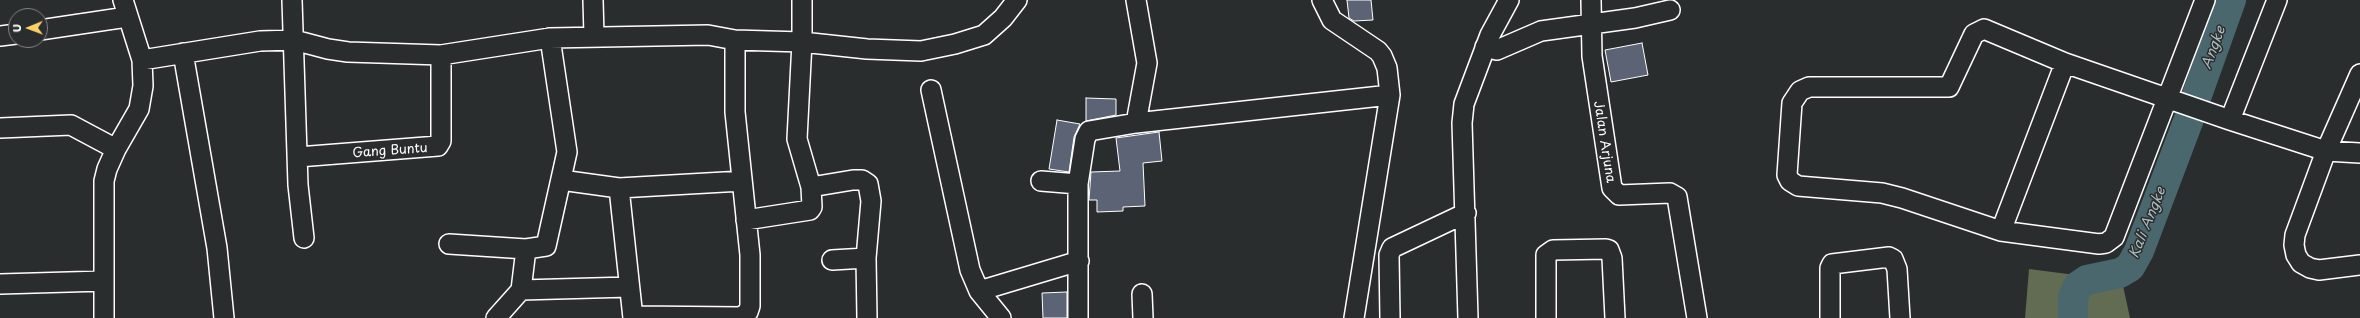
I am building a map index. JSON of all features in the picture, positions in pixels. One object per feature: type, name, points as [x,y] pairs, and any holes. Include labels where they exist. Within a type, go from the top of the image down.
[{"type":"street","points":[[292,0],[298,156],[304,238]]},
{"type":"street","points":[[593,0],[594,36]]},
{"type":"street","points":[[746,220],[810,210],[813,204],[811,187],[797,138],[802,42],[802,0]]},
{"type":"street","points":[[142,60],[260,41],[294,40],[328,49],[348,52],[441,55],[550,38],[594,36],[708,35],[736,40],[802,42],[867,49],[921,51],[984,35],[1003,18],[1017,0]]},
{"type":"street","points":[[1136,0],[1147,63],[1136,123]]},
{"type":"street","points":[[1322,0],[1332,20],[1382,56],[1387,68],[1390,95],[1354,318]]},
{"type":"street","points":[[1468,318],[1466,213],[1462,123],[1464,104],[1485,47],[1509,0]]},
{"type":"street","name":"Jalan Arjuna","points":[[1591,0],[1590,25],[1597,96],[1612,188],[1619,195],[1670,193],[1677,197],[1697,318]]},
{"type":"street","points":[[2205,0],[2168,99],[2114,237],[2109,241],[2099,244],[2001,231],[1895,196],[1849,189],[1807,188],[1793,183],[1787,172],[1792,103],[1797,94],[1809,87],[1949,87],[1974,34],[1984,29],[2065,63],[2168,99],[2230,120],[2326,151],[2360,153]]},
{"type":"street","points":[[2230,120],[2277,0]]},
{"type":"street","points":[[48,28],[125,9],[142,60],[143,86],[141,102],[134,118],[116,148],[104,181],[104,318]]},
{"type":"street","points":[[1485,47],[1497,50],[1541,31],[1590,25],[1670,10]]},
{"type":"street","points":[[449,244],[526,249],[546,246],[562,180],[567,152],[550,38]]},
{"type":"street","points":[[619,188],[633,317],[741,317],[748,312],[750,306],[750,255],[735,112],[736,40]]},
{"type":"street","points":[[183,53],[217,248],[224,318]]},
{"type":"street","name":"Gang Buntu","points":[[298,156],[438,146],[441,142],[441,55]]},
{"type":"street","points":[[2001,231],[2065,63]]},
{"type":"street","points":[[2360,74],[2326,151],[2295,235],[2296,255],[2301,263],[2310,268],[2319,270],[2360,264]]},
{"type":"street","points":[[931,90],[970,270],[979,291],[1001,318]]},
{"type":"street","points":[[1078,318],[1078,184],[1085,139],[1089,131],[1136,123],[1390,95]]},
{"type":"street","points":[[0,128],[71,125],[116,148]]},
{"type":"street","points":[[562,180],[619,188],[742,181]]},
{"type":"street","points":[[811,187],[853,180],[862,180],[868,184],[871,201],[866,258],[868,318]]},
{"type":"street","points":[[1042,182],[1078,184]]},
{"type":"street","points":[[1390,318],[1389,255],[1392,248],[1466,213]]},
{"type":"street","points":[[496,318],[521,290],[526,249]]},
{"type":"street","points":[[1546,318],[1546,255],[1553,250],[1606,249],[1609,250],[1612,258],[1615,318]]},
{"type":"street","points":[[1830,318],[1830,268],[1832,264],[1889,257],[1893,259],[1897,269],[1900,318]]},
{"type":"street","points":[[832,260],[866,258]]},
{"type":"street","points":[[979,291],[1079,261]]},
{"type":"street","points":[[0,284],[103,280]]},
{"type":"street","points":[[521,290],[629,287]]},
{"type":"street","points":[[1142,294],[1143,318]]},
{"type":"green space","points":[[2029,269],[2122,281],[2130,318],[2025,318]]},
{"type":"building","points":[[1347,0],[1371,0],[1373,20],[1354,21],[1349,18]]},
{"type":"building","points":[[1642,43],[1648,75],[1611,82],[1605,50]]},
{"type":"building","points":[[1086,98],[1116,99],[1116,115],[1086,121]]},
{"type":"building","points":[[1057,120],[1080,124],[1074,137],[1069,172],[1049,169]]},
{"type":"building","points":[[1159,132],[1162,161],[1143,163],[1145,206],[1123,207],[1123,211],[1097,212],[1097,200],[1089,200],[1091,172],[1120,171],[1116,138]]},
{"type":"building","points":[[1067,292],[1067,318],[1043,318],[1042,293]]},
{"type":"waterway","name":"Angke","points":[[2197,95],[2231,0]]},
{"type":"waterway","name":"Kali Angke","points":[[2073,318],[2073,297],[2078,286],[2087,280],[2120,273],[2130,267],[2139,251],[2189,119]]}]
